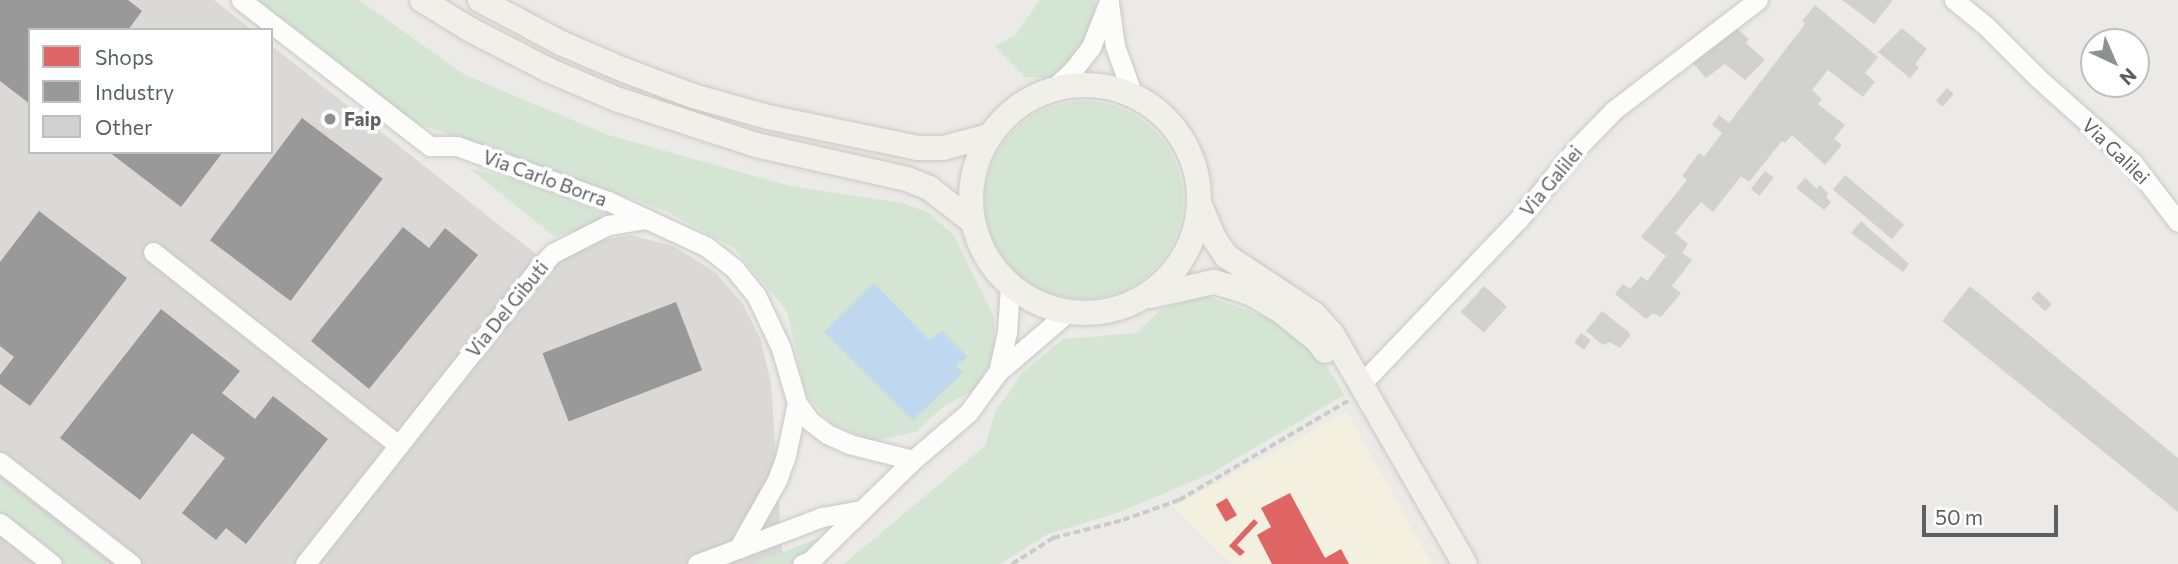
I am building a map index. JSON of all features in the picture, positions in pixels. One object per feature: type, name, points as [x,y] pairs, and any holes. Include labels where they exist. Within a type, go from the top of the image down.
[{"type":"main road","points":[[422,0],[469,29],[548,69],[616,99],[756,145],[907,179],[929,188],[972,222]]},
{"type":"main road","points":[[480,0],[561,43],[624,70],[693,96],[768,117],[918,148],[943,148],[989,136]]},
{"type":"main road","points":[[1447,564],[1358,391],[1332,334],[1314,314],[1226,256],[1214,238],[1200,205],[1196,170],[1183,138],[1161,112],[1132,93],[1106,86],[1079,84],[1052,89],[1028,99],[1006,116],[989,136],[976,163],[970,192],[972,222],[986,257],[1010,286],[1037,303],[1068,312],[1093,313],[1117,309],[1140,299],[1192,285],[1213,282],[1254,295],[1318,341],[1358,391],[1465,564]]},
{"type":"main road","points":[[1140,299],[1161,285],[1181,262],[1194,234],[1200,205]]},
{"type":"street","name":"Via Carlo Borra","points":[[241,0],[430,146],[457,146],[608,201],[707,247],[734,268],[756,295],[781,348],[797,403],[810,421],[827,434],[849,444],[913,460]]},
{"type":"street","points":[[1052,89],[1073,70],[1091,47],[1109,0]]},
{"type":"street","points":[[1109,0],[1115,46],[1132,93]]},
{"type":"street","name":"Via Galilei","points":[[1358,391],[1518,220],[1576,149],[1614,110],[1758,0]]},
{"type":"street","name":"Via Galilei","points":[[1954,0],[1986,26],[2038,78],[2133,163],[2178,222]]},
{"type":"street","name":"Via Del Gibuti","points":[[305,564],[536,271],[554,253],[608,225],[647,219]]},
{"type":"street","points":[[153,251],[398,445]]},
{"type":"street","points":[[998,372],[1007,332],[1010,286]]},
{"type":"street","points":[[802,564],[810,561],[913,460],[968,413],[998,372],[1068,312]]},
{"type":"street","name":"Via Carlo Borra","points":[[738,549],[777,480],[786,455],[797,403]]},
{"type":"street","points":[[0,462],[131,564]]},
{"type":"street","points":[[710,562],[822,517],[862,509]]},
{"type":"street","points":[[0,523],[52,564]]},
{"type":"path","points":[[1012,564],[1053,538],[1123,520],[1179,500],[1358,391]]},
{"type":"shaded area","points":[[0,0],[214,0],[249,28],[28,28],[28,154],[273,154],[273,47],[551,266],[582,244],[630,235],[673,246],[715,272],[743,304],[760,338],[771,383],[783,564],[0,564]]},
{"type":"shaded area","points":[[1347,412],[1432,564],[1232,564],[1173,507]]},
{"type":"green space","points":[[250,0],[359,0],[465,75],[608,135],[790,186],[902,203],[929,213],[954,235],[994,317],[995,351],[977,388],[943,407],[916,432],[872,441],[832,424],[806,395],[787,311],[734,248],[666,211],[411,121]]},
{"type":"green space","points":[[1040,0],[1096,0],[1095,18],[1078,55],[1051,78],[1025,77],[995,46],[1014,36]]},
{"type":"green space","points":[[1084,101],[1122,108],[1154,130],[1176,162],[1183,200],[1176,238],[1154,270],[1122,292],[1084,299],[1046,292],[1014,270],[992,238],[985,200],[992,162],[1014,130],[1046,108]]},
{"type":"green space","points":[[469,168],[527,183],[604,213],[601,222],[555,237]]},
{"type":"green space","points":[[1203,295],[1270,318],[1323,359],[1344,395],[1210,474],[1117,513],[1048,534],[1000,564],[844,564],[985,446],[995,412],[1022,373],[1063,339],[1136,333],[1160,310]]},
{"type":"green space","points":[[0,480],[107,564],[64,564],[0,514]]},
{"type":"green space","points":[[836,531],[792,564],[753,564]]},
{"type":"water","points":[[874,283],[929,340],[942,331],[968,357],[956,365],[963,373],[913,420],[824,332]]},
{"type":"building: Shops","points":[[1290,493],[1325,558],[1341,549],[1349,564],[1272,564],[1257,535],[1271,527],[1261,508]]},
{"type":"building: Shops","points":[[1227,498],[1237,515],[1226,522],[1216,504]]},
{"type":"building: Shops","points":[[1254,519],[1258,523],[1237,545],[1245,552],[1240,556],[1229,546]]},
{"type":"building: Industry","points":[[0,0],[128,0],[142,11],[129,28],[28,28],[28,102],[0,81]]},
{"type":"building: Industry","points":[[302,118],[383,179],[291,301],[210,240]]},
{"type":"building: Industry","points":[[112,154],[221,154],[181,207]]},
{"type":"building: Industry","points":[[39,211],[127,278],[30,406],[0,384],[0,375],[14,357],[0,346],[0,262]]},
{"type":"building: Industry","points":[[403,227],[429,248],[445,228],[478,255],[369,389],[311,341]]},
{"type":"building: Industry","points":[[676,302],[702,370],[569,421],[542,353]]},
{"type":"building: Industry","points":[[161,309],[240,371],[222,393],[255,419],[273,396],[328,439],[246,544],[226,528],[216,540],[182,513],[225,458],[192,433],[140,500],[60,438]]},
{"type":"building: Other","points":[[1842,0],[1893,0],[1874,24]]},
{"type":"building: Other","points":[[1815,5],[1878,57],[1865,73],[1875,82],[1863,97],[1828,70],[1812,90],[1822,99],[1818,104],[1845,125],[1834,139],[1842,145],[1825,165],[1792,135],[1785,143],[1782,141],[1749,182],[1741,176],[1713,212],[1701,202],[1675,233],[1688,244],[1682,253],[1692,260],[1672,286],[1681,293],[1661,317],[1653,313],[1646,319],[1615,294],[1623,284],[1630,289],[1641,276],[1647,281],[1666,256],[1641,237],[1687,180],[1682,176],[1699,153],[1704,157],[1722,133],[1712,125],[1719,115],[1729,123],[1805,24],[1802,21]]},
{"type":"building: Other","points":[[1736,28],[1749,39],[1746,43],[1765,60],[1745,80],[1725,64],[1706,78],[1692,62]]},
{"type":"building: Other","points":[[1902,28],[1927,49],[1915,64],[1919,67],[1910,78],[1878,52]]},
{"type":"building: Other","points":[[1947,88],[1954,94],[1943,107],[1936,101]]},
{"type":"building: Other","points":[[1765,171],[1774,178],[1760,196],[1751,189]]},
{"type":"building: Other","points":[[1845,175],[1904,224],[1892,239],[1833,190]]},
{"type":"building: Other","points":[[1805,178],[1817,189],[1820,185],[1828,193],[1826,197],[1831,202],[1824,210],[1796,188]]},
{"type":"building: Other","points":[[1861,221],[1909,264],[1903,272],[1851,233]]},
{"type":"building: Other","points":[[1484,286],[1507,307],[1484,333],[1461,312]]},
{"type":"building: Other","points":[[1970,286],[2178,458],[2178,512],[1942,321]]},
{"type":"building: Other","points":[[2038,291],[2052,304],[2045,311],[2031,298]]},
{"type":"building: Other","points":[[1602,311],[1629,332],[1630,336],[1620,348],[1609,342],[1603,345],[1586,331]]},
{"type":"building: Other","points":[[1581,333],[1591,340],[1584,350],[1574,343]]},
{"type":"place","name":"Faip","points":[[330,119]]}]
